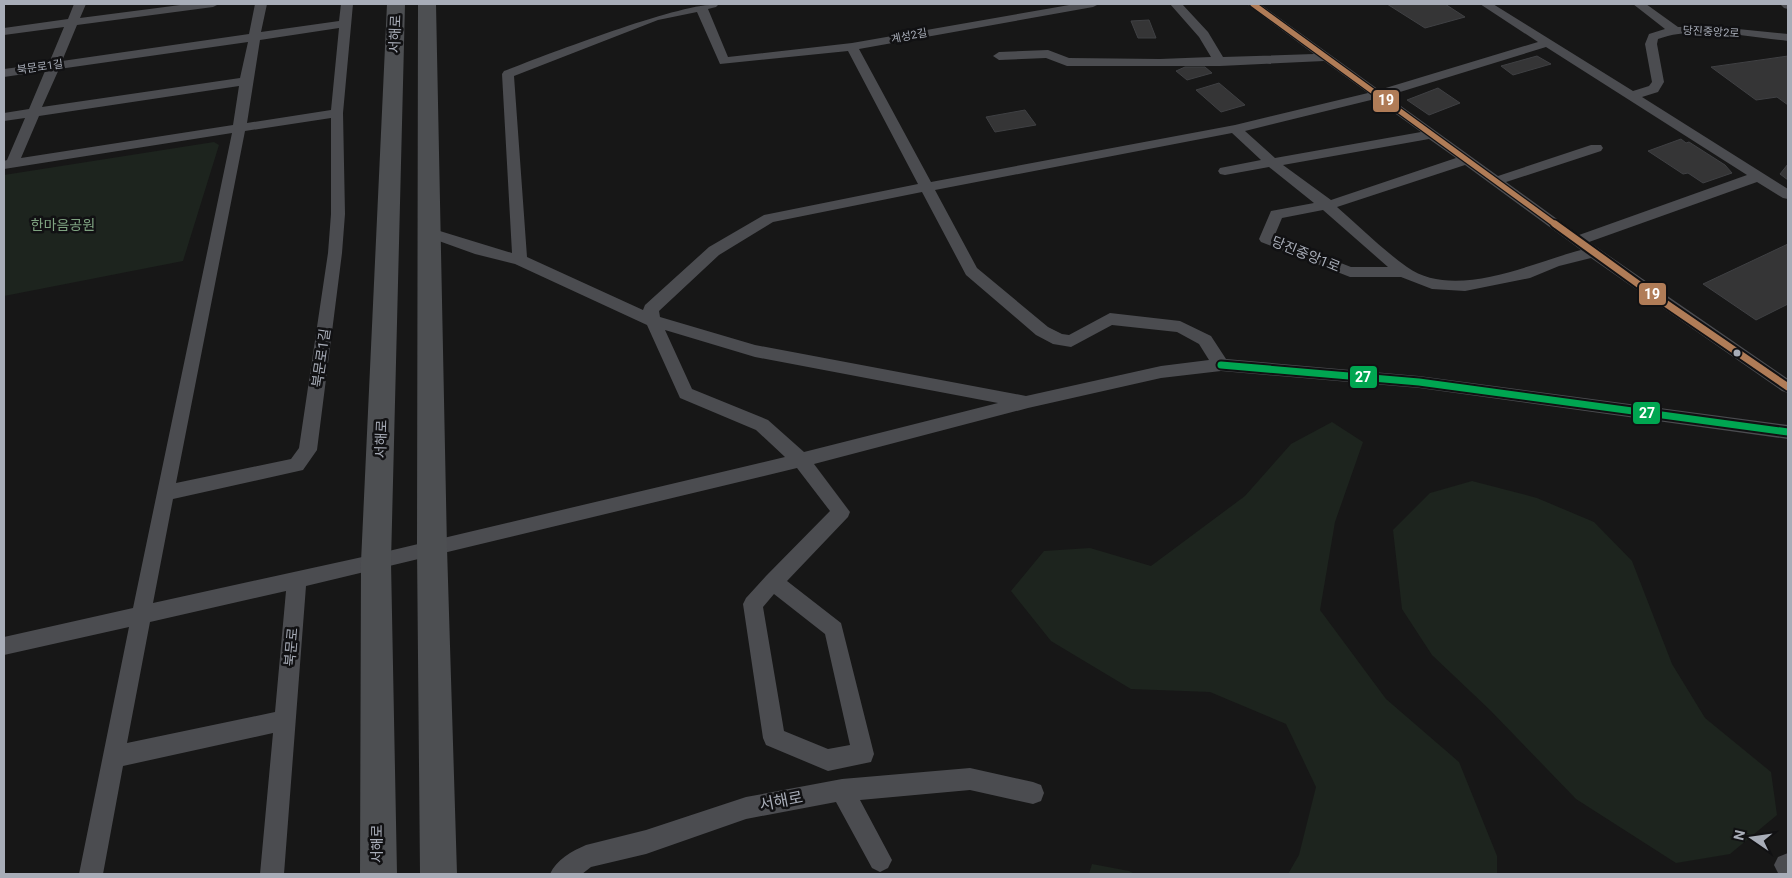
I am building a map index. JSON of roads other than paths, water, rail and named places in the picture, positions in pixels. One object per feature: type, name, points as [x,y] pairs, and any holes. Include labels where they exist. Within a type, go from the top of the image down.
[{"type":"main road","name":"서해로","points":[[378,874],[376,562],[396,4]]},
{"type":"main road","points":[[427,4],[432,548],[439,874]]},
{"type":"street","points":[[8,165],[34,113],[80,4]]},
{"type":"street","points":[[4,31],[213,4]]},
{"type":"street","points":[[91,874],[165,492],[239,129],[261,4]]},
{"type":"street","name":"북문로1길","points":[[165,492],[297,465],[308,450],[336,243],[338,214],[337,113],[347,4]]},
{"type":"street","name":"계성2길","points":[[705,6],[724,61],[852,47],[983,22],[1093,4]]},
{"type":"street","points":[[1176,4],[1204,35],[1220,62]]},
{"type":"street","points":[[1253,4],[1379,94],[1593,252],[1788,387]]},
{"type":"street","points":[[1486,4],[1788,195]]},
{"type":"street","points":[[1639,4],[1674,30]]},
{"type":"street","points":[[520,260],[508,74],[655,17],[705,6]]},
{"type":"street","name":"북문로1길","points":[[4,72],[345,24]]},
{"type":"street","name":"당진중앙2로","points":[[1631,96],[1654,89],[1658,82],[1651,44],[1653,37],[1658,34],[1674,30],[1788,37]]},
{"type":"street","points":[[773,582],[834,629],[863,754],[828,760],[774,738],[753,604],[773,582],[841,512],[801,460],[762,425],[686,394],[653,321],[651,309],[714,251],[769,218],[926,186],[1235,130],[1379,94],[1547,43]]},
{"type":"street","points":[[852,47],[971,271],[1042,331],[1059,340],[1071,341],[1110,318],[1180,327],[1206,340],[1221,365]]},
{"type":"street","points":[[999,56],[1048,54],[1067,62],[1220,62],[1327,57]]},
{"type":"street","points":[[4,117],[246,81]]},
{"type":"street","points":[[8,165],[337,113]]},
{"type":"street","points":[[1235,130],[1403,272]]},
{"type":"street","points":[[1224,171],[1433,134]]},
{"type":"street","points":[[1496,181],[1596,148]]},
{"type":"street","name":"당진중앙1로","points":[[1468,159],[1326,205],[1276,214],[1266,239],[1350,272],[1403,272],[1432,284],[1465,286],[1530,273],[1554,262],[1593,252]]},
{"type":"street","points":[[1579,240],[1759,176]]},
{"type":"street","points":[[430,233],[480,250],[520,260],[653,321],[755,351],[1028,402]]},
{"type":"street","points":[[4,646],[376,562],[801,460],[1028,402],[1162,372],[1221,365],[1419,382],[1788,432]]},
{"type":"street","name":"북문로","points":[[272,874],[296,580]]},
{"type":"street","points":[[114,757],[285,720]]},
{"type":"street","name":"서해로","points":[[562,874],[586,858],[646,842],[746,808],[842,790],[970,779],[1033,793]]},
{"type":"street","points":[[842,790],[880,860]]},
{"type":"park label","name":"한마음공원","points":[[63,225]]}]
